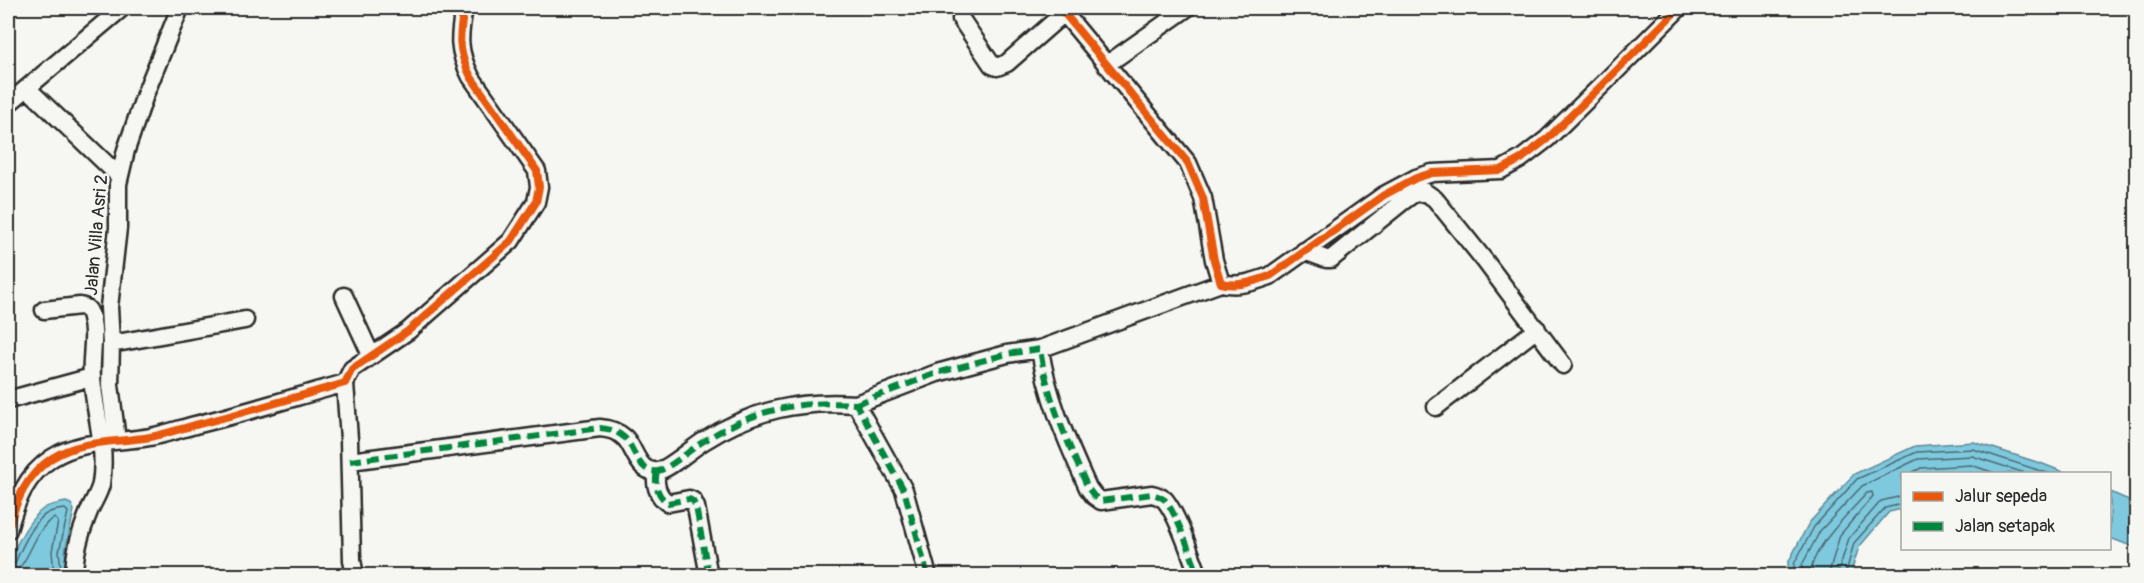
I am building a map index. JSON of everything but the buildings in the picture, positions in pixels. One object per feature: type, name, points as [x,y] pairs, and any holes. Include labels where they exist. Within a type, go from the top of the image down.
[{"type":"street","points":[[8,104],[122,8]]},
{"type":"street","name":"Jalan Villa Asri 2","points":[[110,440],[111,344],[108,307],[118,228],[119,176],[146,92],[180,8]]},
{"type":"street","points":[[355,576],[352,560],[350,461],[345,383],[352,369],[408,331],[511,241],[536,202],[539,187],[537,171],[471,77],[464,63],[459,35],[464,8]]},
{"type":"street","points":[[1106,65],[1187,8]]},
{"type":"street","points":[[350,461],[600,428],[615,430],[627,440],[636,458],[645,468],[657,471],[670,465],[706,439],[760,413],[794,405],[830,402],[856,404],[937,373],[1007,354],[1040,349],[1221,283],[1251,284],[1270,276],[1395,188],[1416,178],[1432,173],[1501,170],[1521,159],[1547,139],[1679,8]]},
{"type":"street","points":[[961,19],[992,65],[997,67],[1007,63],[1062,10],[1188,163],[1203,198],[1214,260],[1221,283]]},
{"type":"street","points":[[27,88],[119,176]]},
{"type":"street","points":[[1304,250],[1326,260],[1331,259],[1413,194],[1425,192],[1435,199],[1563,364]]},
{"type":"street","points":[[344,296],[371,355]]},
{"type":"street","points":[[44,310],[80,306],[88,309],[94,340],[92,377],[110,440],[100,491],[80,536],[74,558],[74,576]]},
{"type":"street","points":[[111,344],[245,320]]},
{"type":"street","points":[[1436,407],[1537,329]]},
{"type":"street","points":[[1040,349],[1059,422],[1088,488],[1101,501],[1152,494],[1159,496],[1165,501],[1177,524],[1199,576]]},
{"type":"street","points":[[8,400],[92,377]]},
{"type":"street","points":[[8,530],[11,505],[26,483],[51,459],[66,450],[110,440],[150,436],[205,423],[345,383]]},
{"type":"street","points":[[856,404],[904,490],[928,576]]},
{"type":"street","points":[[657,471],[655,482],[662,500],[668,503],[689,499],[693,501],[698,513],[709,576]]},
{"type":"water","points":[[1974,442],[2063,472],[1901,472],[1901,509],[1889,512],[1859,547],[1850,575],[1788,575],[1788,563],[1809,523],[1854,474],[1915,446]]},
{"type":"water","points":[[2111,492],[2136,503],[2136,548],[2111,538]]},
{"type":"water","points":[[66,502],[71,504],[74,510],[65,552],[68,575],[8,576],[11,559],[31,521],[45,507]]},
{"type":"marked path","points":[[856,404],[937,373],[1007,354],[1040,349],[1053,403],[1088,488],[1101,501],[1152,494],[1165,500],[1180,526],[1199,576]]},
{"type":"marked path","points":[[350,461],[600,428],[613,431],[625,438],[641,465],[651,471],[658,471],[722,430],[759,415],[796,406],[856,404],[904,490],[928,576]]},
{"type":"marked path","points":[[657,471],[657,489],[664,500],[668,503],[689,499],[696,507],[709,576]]},
{"type":"cycle path","points":[[8,530],[23,490],[35,472],[52,458],[87,445],[156,436],[345,383],[352,369],[408,331],[511,241],[536,202],[539,187],[537,171],[466,67],[460,43],[464,8]]},
{"type":"cycle path","points":[[1060,8],[1188,163],[1203,198],[1214,260],[1221,283],[1234,284],[1252,282],[1270,276],[1384,195],[1416,178],[1432,173],[1501,170],[1521,159],[1547,139],[1679,8]]}]
